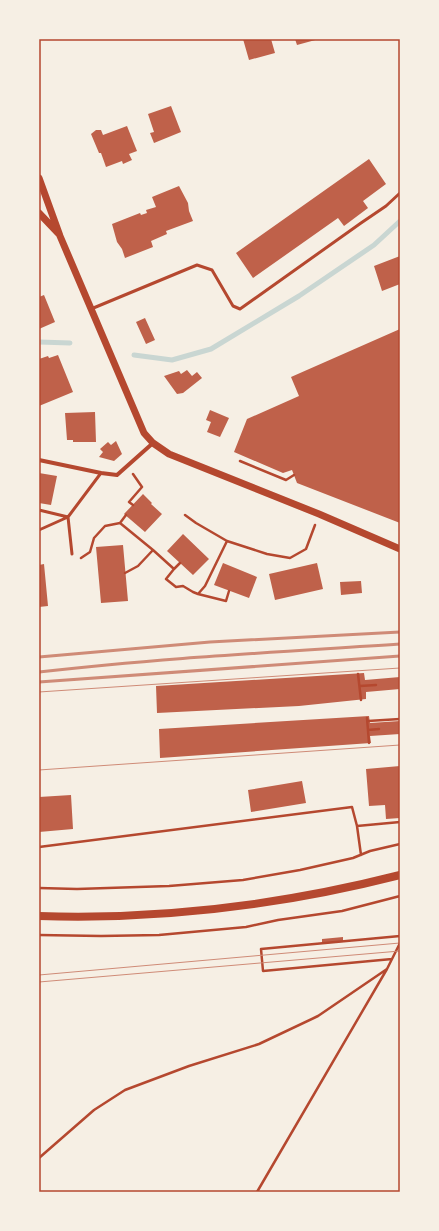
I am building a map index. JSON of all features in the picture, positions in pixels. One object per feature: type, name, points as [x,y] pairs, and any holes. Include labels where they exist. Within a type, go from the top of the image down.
[{"type":"main road","points":[[39,916],[131,915],[195,912],[285,900],[367,884],[400,875]]},
{"type":"street","points":[[39,178],[60,236],[133,404],[144,433],[153,443],[169,454],[319,514],[400,549]]},
{"type":"street","points":[[39,213],[60,236]]},
{"type":"street","points":[[39,460],[117,475],[153,443]]},
{"type":"lane","points":[[91,309],[197,265],[212,270],[233,306],[240,309],[386,206],[400,193]]},
{"type":"lane","points":[[39,530],[68,517],[101,473]]},
{"type":"lane","points":[[39,510],[68,517]]},
{"type":"lane","points":[[68,517],[72,554]]},
{"type":"path","points":[[240,461],[286,480],[294,475]]},
{"type":"path","points":[[128,465],[142,487],[129,502],[133,505]]},
{"type":"path","points":[[185,515],[227,541],[267,554],[290,558],[306,549],[319,514]]},
{"type":"path","points":[[90,552],[94,538],[105,526],[120,523],[126,516]]},
{"type":"path","points":[[120,523],[174,569]]},
{"type":"path","points":[[198,594],[205,586],[227,541]]},
{"type":"path","points":[[125,573],[138,566],[153,550]]},
{"type":"path","points":[[180,563],[166,579],[176,587],[183,586],[198,594],[226,600],[229,591]]},
{"type":"path","points":[[358,674],[361,700]]},
{"type":"path","points":[[360,686],[376,685]]},
{"type":"path","points":[[369,743],[367,719],[400,719]]},
{"type":"path","points":[[368,730],[379,729]]},
{"type":"path","points":[[39,847],[352,807],[357,826],[361,855]]},
{"type":"path","points":[[357,826],[400,822]]},
{"type":"path","points":[[39,888],[77,889],[169,886],[243,880],[353,858],[370,851],[400,844]]},
{"type":"path","points":[[39,935],[158,935],[246,926],[342,911],[400,896]]},
{"type":"path","points":[[392,959],[263,971],[261,948],[400,936]]},
{"type":"path","points":[[256,1192],[387,969],[400,943]]},
{"type":"path","points":[[39,1158],[94,1110],[125,1090],[189,1066],[259,1044],[318,1016],[387,969]]},
{"type":"building","points":[[243,39],[271,39],[275,53],[249,60]]},
{"type":"building","points":[[295,39],[319,39],[297,45]]},
{"type":"building","points":[[171,106],[181,132],[154,143],[150,133],[154,132],[148,114]]},
{"type":"building","points":[[127,126],[137,151],[129,154],[132,160],[123,164],[122,161],[106,167],[101,153],[99,153],[91,134],[96,130],[101,130],[103,135]]},
{"type":"building","points":[[369,159],[386,184],[363,201],[368,208],[344,226],[338,218],[253,278],[236,253]]},
{"type":"building","points":[[179,186],[188,203],[193,221],[166,231],[167,234],[151,241],[153,247],[125,258],[122,249],[117,242],[112,224],[140,213],[141,215],[147,213],[146,210],[156,207],[152,197]]},
{"type":"building","points":[[400,256],[400,284],[382,291],[374,266]]},
{"type":"building","points":[[44,295],[55,322],[39,329],[39,297]]},
{"type":"building","points":[[145,318],[155,340],[146,344],[136,322]]},
{"type":"building","points":[[400,329],[400,523],[297,483],[292,470],[283,473],[234,452],[247,419],[299,396],[291,377]]},
{"type":"building","points":[[58,355],[73,392],[39,406],[39,359]]},
{"type":"building","points":[[187,370],[192,376],[197,372],[202,378],[183,393],[177,394],[164,376],[179,371],[181,374]]},
{"type":"building","points":[[210,410],[229,418],[220,437],[207,432],[211,422],[206,420]]},
{"type":"building","points":[[95,412],[96,442],[73,442],[73,440],[67,440],[65,413]]},
{"type":"building","points":[[116,441],[122,454],[114,461],[99,457],[103,452],[100,449],[108,442],[111,445]]},
{"type":"building","points":[[39,473],[57,476],[51,505],[39,503]]},
{"type":"building","points":[[143,494],[162,514],[145,532],[124,514]]},
{"type":"building","points":[[183,534],[209,559],[193,575],[167,551]]},
{"type":"building","points":[[123,545],[128,601],[101,603],[96,547]]},
{"type":"building","points":[[223,563],[257,577],[249,598],[214,585]]},
{"type":"building","points":[[317,563],[323,589],[275,600],[269,574]]},
{"type":"building","points":[[44,564],[48,606],[39,607],[39,565]]},
{"type":"building","points":[[361,581],[362,593],[341,595],[340,582]]},
{"type":"building","points":[[364,673],[365,680],[400,677],[400,689],[366,692],[366,699],[299,706],[157,713],[156,686]]},
{"type":"building","points":[[369,716],[370,723],[400,721],[400,734],[370,736],[371,743],[160,758],[159,729]]},
{"type":"building","points":[[400,766],[400,818],[386,819],[385,805],[369,806],[366,769]]},
{"type":"building","points":[[302,781],[306,803],[251,812],[248,790]]},
{"type":"building","points":[[71,795],[73,829],[39,832],[39,797]]},
{"type":"building","points":[[343,937],[343,941],[322,943],[322,939]]},
{"type":"waterway","points":[[134,355],[172,360],[211,349],[299,296],[374,245],[400,221]]},
{"type":"waterway","points":[[39,342],[70,343]]},
{"type":"tram line","points":[[39,692],[400,668]]},
{"type":"tram line","points":[[39,770],[400,745]]},
{"type":"tram line","points":[[39,975],[400,943]]},
{"type":"tram line","points":[[39,982],[400,951]]},
{"type":"railway","points":[[39,657],[210,642],[400,632]]},
{"type":"railway","points":[[39,672],[174,659],[400,644]]},
{"type":"railway","points":[[39,682],[400,656]]}]
